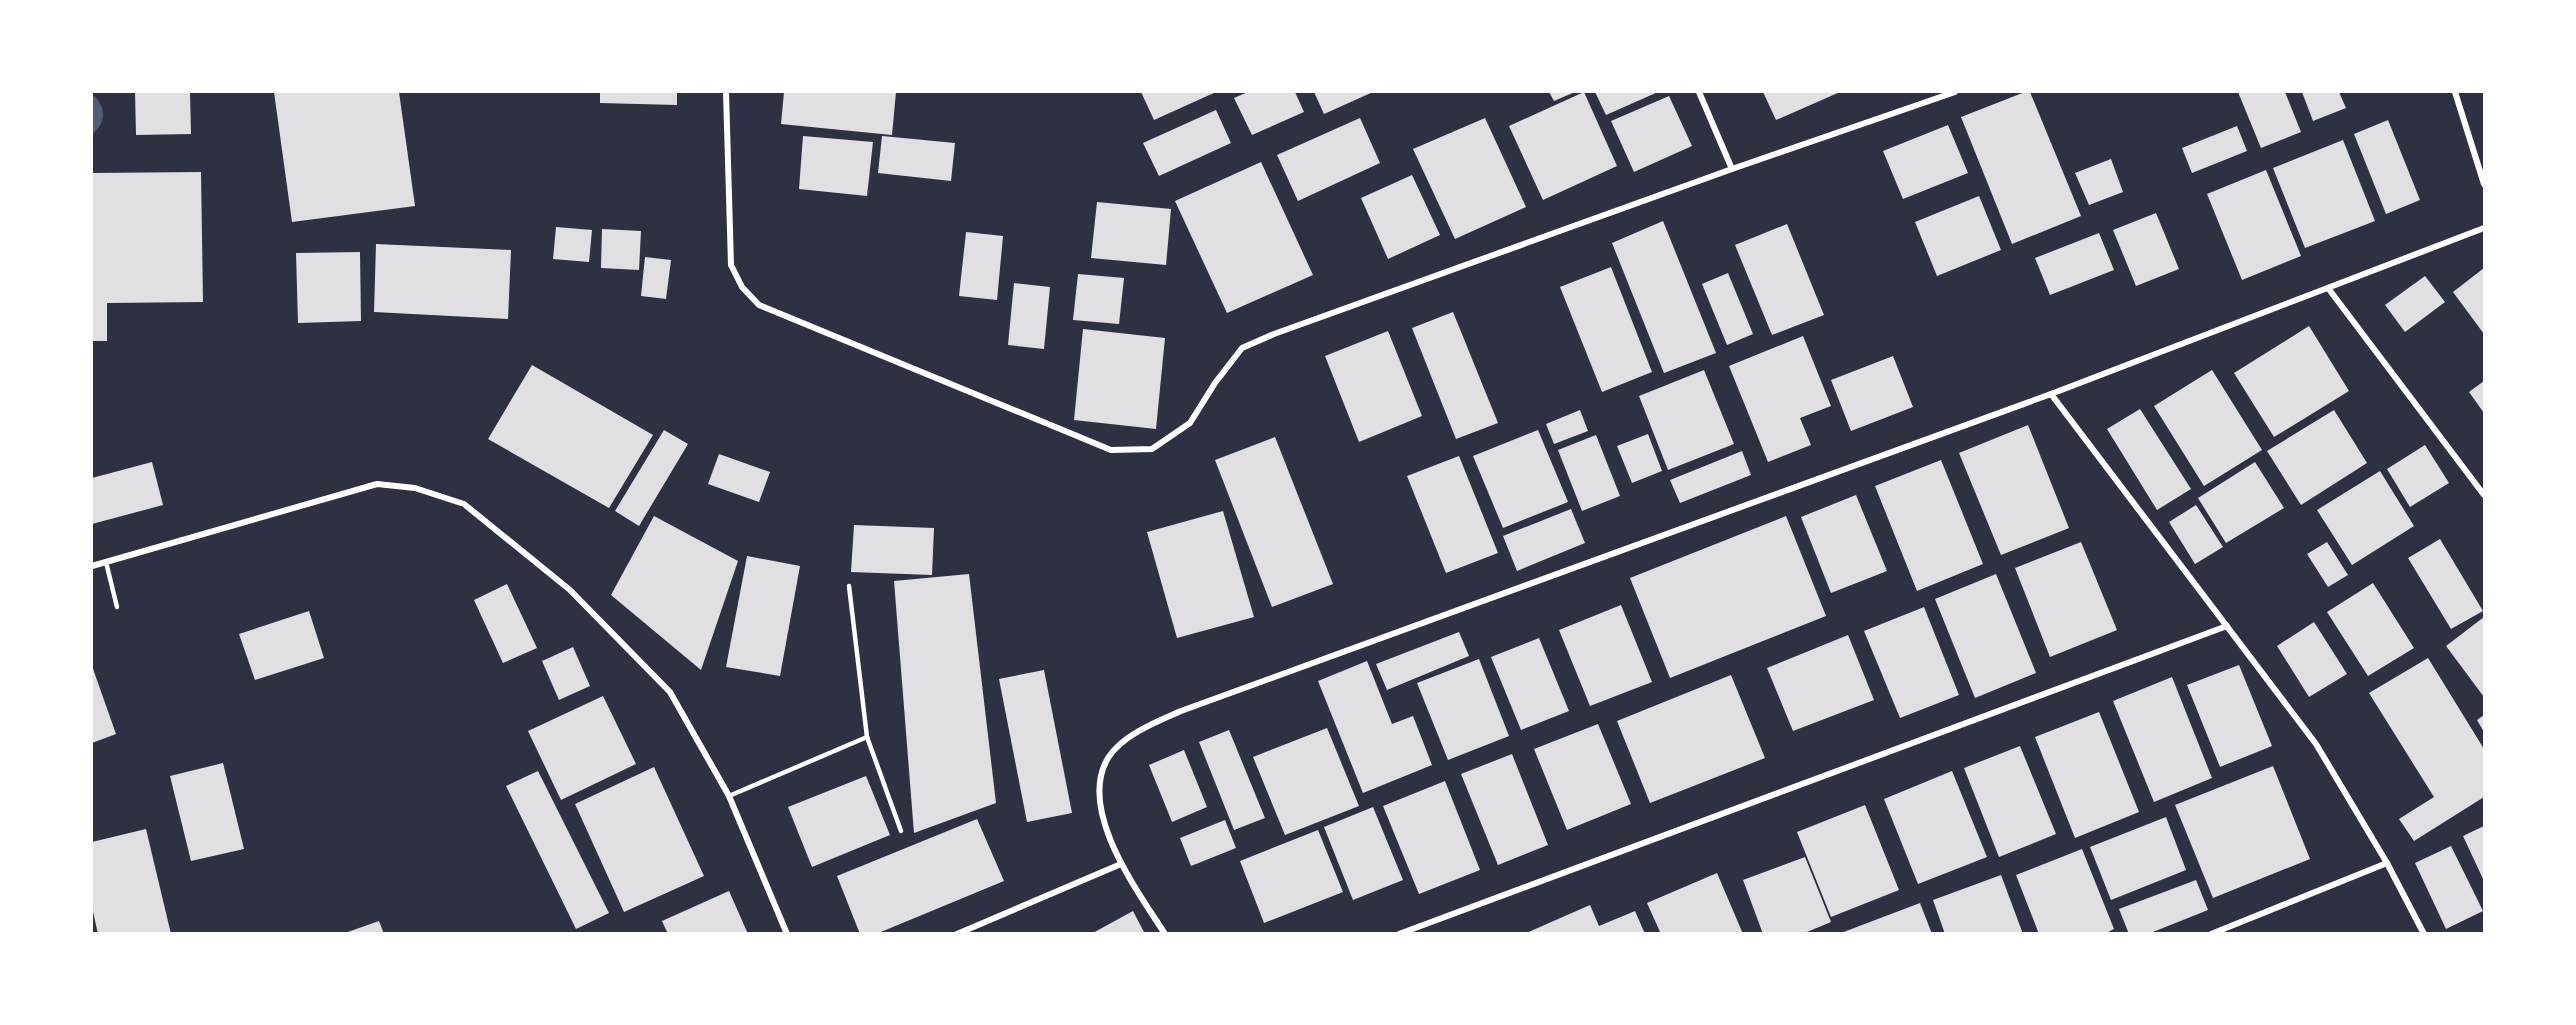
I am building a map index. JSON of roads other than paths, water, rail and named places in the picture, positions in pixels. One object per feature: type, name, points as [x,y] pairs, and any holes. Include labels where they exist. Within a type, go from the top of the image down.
[{"type":"street","points":[[726,92],[731,265],[742,287],[759,305],[1111,450],[1152,449],[1190,423],[1215,383],[1242,348],[1274,334],[1732,169],[1955,92]]},
{"type":"street","points":[[1699,92],[1732,169]]},
{"type":"street","points":[[2455,92],[2484,184]]},
{"type":"street","points":[[1164,933],[1121,864],[1102,818],[1099,786],[1108,757],[1135,732],[1192,706],[2051,394],[2484,228]]},
{"type":"street","points":[[2328,288],[2484,495]]},
{"type":"street","points":[[2051,394],[2316,744],[2388,863],[2424,933]]},
{"type":"street","points":[[92,566],[377,484],[415,488],[464,504],[570,590],[670,692],[729,796],[786,933]]},
{"type":"street","points":[[1399,933],[2227,626]]},
{"type":"street","points":[[2211,933],[2388,863]]},
{"type":"street","points":[[957,933],[1121,864]]},
{"type":"lane","points":[[106,562],[117,607]]},
{"type":"lane","points":[[849,586],[867,737],[901,831]]},
{"type":"lane","points":[[729,796],[867,737]]},
{"type":"water","points":[[92,94],[100,103],[103,114],[100,125],[92,134]]}]
